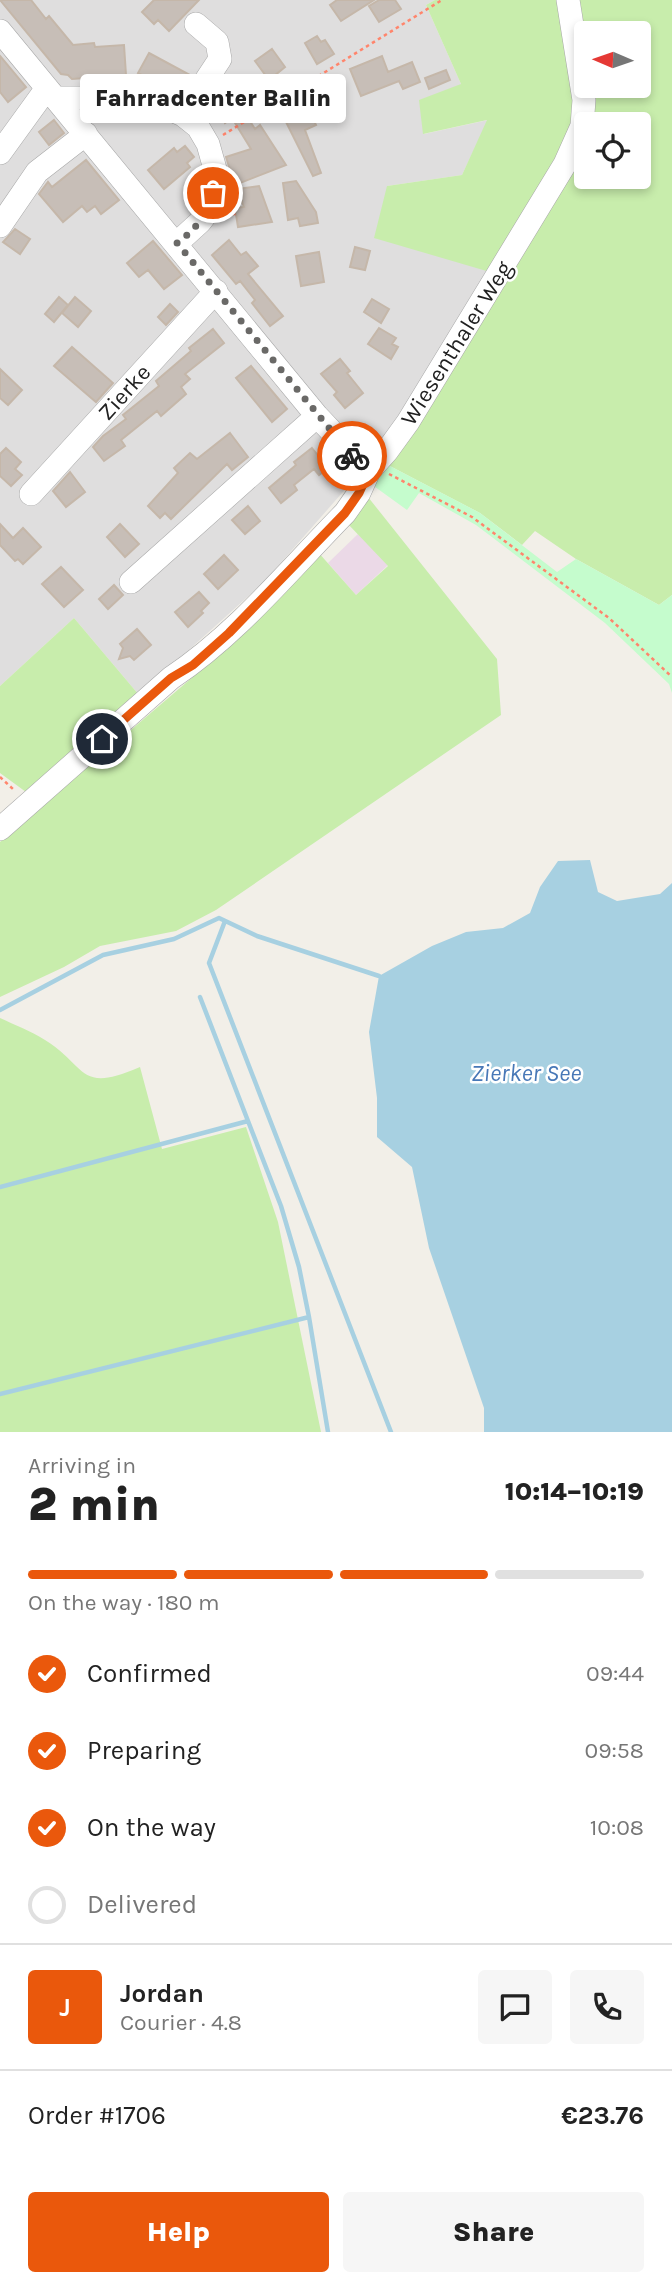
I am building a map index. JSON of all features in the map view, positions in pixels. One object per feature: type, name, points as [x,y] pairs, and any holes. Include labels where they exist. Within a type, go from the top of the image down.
[{"type":"street","name":"Wiesenthaler Weg","points":[[0,829],[171,678],[193,665],[229,633],[345,513],[359,493],[379,473],[387,451],[408,422],[565,164],[582,126],[583,100],[568,0]]},
{"type":"street","points":[[183,115],[220,59],[218,42],[196,24]]},
{"type":"street","points":[[0,31],[317,416],[358,462],[379,473]]},
{"type":"street","points":[[52,93],[144,98],[183,115],[198,127],[208,144],[215,169],[213,193],[207,213],[177,243]]},
{"type":"street","points":[[0,153],[52,93]]},
{"type":"street","points":[[0,226],[37,172],[86,134]]},
{"type":"street","name":"Zierke","points":[[31,494],[216,291]]},
{"type":"street","points":[[131,582],[317,416]]},
{"type":"path","points":[[208,144],[442,0]]},
{"type":"path","points":[[379,473],[472,517],[609,618],[672,677]]},
{"type":"shaded area","points":[[0,0],[435,0],[426,5],[461,84],[424,134],[488,120],[462,175],[387,186],[490,272],[415,403],[349,485],[264,582],[139,695],[74,618],[0,686]]},
{"type":"shaded area","points":[[358,534],[388,565],[356,595],[328,563]]},
{"type":"green space","points":[[435,0],[560,0],[575,112],[574,122],[558,160],[490,272],[374,238],[387,186],[462,175],[487,120],[423,134],[419,100],[461,84],[426,5]]},
{"type":"green space","points":[[572,0],[672,0],[672,595],[659,605],[576,559],[535,531],[522,545],[480,513],[386,464],[574,153],[574,189],[651,189],[651,112],[588,112],[589,98],[651,98],[651,21],[576,21]]},
{"type":"green space","points":[[386,464],[480,513],[557,572],[576,559],[659,605],[672,595],[672,693],[669,684],[605,623],[476,525],[419,493],[407,510],[371,484]]},
{"type":"green space","points":[[368,497],[497,659],[501,715],[216,910],[176,931],[100,946],[64,967],[0,997],[0,842],[215,658],[318,552],[356,595],[388,566],[348,524]]},
{"type":"green space","points":[[74,618],[139,695],[26,792],[0,773],[0,686]]},
{"type":"green space","points":[[0,1018],[45,1040],[85,1074],[105,1078],[140,1067],[162,1149],[246,1127],[278,1222],[321,1432],[0,1432]]},
{"type":"water","name":"Zierker See","points":[[590,860],[598,892],[617,901],[660,894],[672,883],[672,1432],[484,1432],[484,1408],[429,1248],[412,1167],[377,1137],[377,1098],[369,1032],[379,976],[432,946],[466,932],[503,928],[530,913],[540,887],[558,861]]},
{"type":"building","points":[[0,0],[31,0],[46,19],[49,16],[73,45],[124,45],[126,75],[72,79],[61,74]]},
{"type":"building","points":[[154,0],[199,0],[169,31],[158,20],[154,24],[142,12]]},
{"type":"building","points":[[337,0],[374,0],[341,21],[330,5]]},
{"type":"building","points":[[379,0],[395,0],[401,9],[379,22],[369,6]]},
{"type":"building","points":[[317,36],[321,42],[325,40],[334,54],[317,64],[305,43]]},
{"type":"building","points":[[272,49],[285,67],[269,80],[255,61]]},
{"type":"building","points":[[149,53],[192,76],[179,95],[138,73]]},
{"type":"building","points":[[0,56],[26,87],[8,102],[0,92]]},
{"type":"building","points":[[382,56],[388,72],[412,62],[420,82],[403,89],[399,81],[361,96],[350,69]]},
{"type":"building","points":[[446,70],[450,80],[429,89],[425,78]]},
{"type":"building","points":[[233,81],[245,99],[239,104],[255,129],[260,125],[286,165],[235,185],[226,157],[251,149],[232,118],[225,123],[210,100]]},
{"type":"building","points":[[307,106],[316,125],[305,130],[321,173],[313,176],[284,118]]},
{"type":"building","points":[[54,120],[64,133],[49,145],[39,132]]},
{"type":"building","points":[[185,146],[194,157],[187,163],[190,167],[164,189],[148,170],[174,148],[177,152]]},
{"type":"building","points":[[86,160],[119,200],[101,214],[95,206],[87,212],[82,206],[63,222],[39,194],[48,182],[52,187]]},
{"type":"building","points":[[296,181],[316,212],[318,223],[300,226],[298,218],[288,220],[283,183]]},
{"type":"building","points":[[259,186],[272,222],[238,227],[235,208],[244,207],[237,189]]},
{"type":"building","points":[[15,229],[30,239],[20,254],[3,242]]},
{"type":"building","points":[[229,240],[241,255],[246,252],[258,266],[248,274],[283,316],[270,326],[252,303],[255,300],[240,281],[236,284],[212,255]]},
{"type":"building","points":[[153,241],[182,275],[164,289],[148,270],[139,277],[127,263]]},
{"type":"building","points":[[355,247],[370,251],[365,270],[350,267]]},
{"type":"building","points":[[319,252],[324,282],[301,286],[296,256]]},
{"type":"building","points":[[59,297],[68,305],[54,322],[45,314]]},
{"type":"building","points":[[75,297],[91,311],[78,327],[62,313]]},
{"type":"building","points":[[372,299],[389,309],[381,323],[364,312]]},
{"type":"building","points":[[170,304],[178,312],[166,325],[158,317]]},
{"type":"building","points":[[379,328],[396,338],[392,344],[398,347],[391,359],[368,344]]},
{"type":"building","points":[[213,329],[224,343],[185,374],[190,379],[181,387],[186,394],[161,416],[157,411],[121,440],[125,446],[104,461],[93,447],[126,419],[123,415],[159,386],[156,381],[191,351],[189,348]]},
{"type":"building","points":[[72,347],[113,383],[96,402],[54,366]]},
{"type":"building","points":[[340,359],[363,393],[345,408],[334,395],[337,392],[321,374]]},
{"type":"building","points":[[251,366],[287,409],[272,422],[236,378]]},
{"type":"building","points":[[0,369],[22,390],[8,405],[0,398]]},
{"type":"building","points":[[230,433],[248,457],[232,470],[227,464],[171,519],[165,513],[160,518],[148,506],[178,473],[174,468],[190,453],[197,459]]},
{"type":"building","points":[[6,448],[21,462],[15,469],[22,475],[11,486],[0,476],[0,454]]},
{"type":"building","points":[[312,448],[328,468],[319,475],[314,469],[294,485],[297,490],[281,503],[269,488]]},
{"type":"building","points":[[70,472],[85,492],[66,507],[53,491]]},
{"type":"building","points":[[248,506],[260,521],[245,534],[232,520]]},
{"type":"building","points":[[0,524],[13,538],[23,528],[41,547],[23,564],[18,559],[15,561],[0,545]]},
{"type":"building","points":[[120,524],[139,544],[125,557],[107,537]]},
{"type":"building","points":[[224,555],[238,570],[218,589],[204,574]]},
{"type":"building","points":[[61,567],[83,590],[64,607],[42,584]]},
{"type":"building","points":[[114,585],[123,595],[108,609],[99,599]]},
{"type":"building","points":[[199,592],[209,603],[188,627],[175,612]]},
{"type":"building","points":[[137,629],[151,645],[134,660],[130,656],[119,659],[123,648],[120,644]]},
{"type":"waterway","points":[[0,1010],[103,955],[174,939],[219,918],[257,936],[379,976]]},
{"type":"waterway","points":[[225,921],[209,963],[391,1432]]},
{"type":"waterway","points":[[200,997],[248,1121]]},
{"type":"waterway","points":[[0,1187],[248,1121],[281,1206],[299,1267],[309,1317]]},
{"type":"waterway","points":[[0,1394],[309,1317],[328,1432]]},
{"type":"way so far","points":[[213,193],[207,213],[192,231],[177,243],[352,456]]},
{"type":"place","name":"Fahrradcenter Ballin","points":[[213,193]]},
{"type":"route","points":[[102,739],[171,678],[193,665],[229,633],[345,513],[359,493],[369,471],[352,456]]}]
